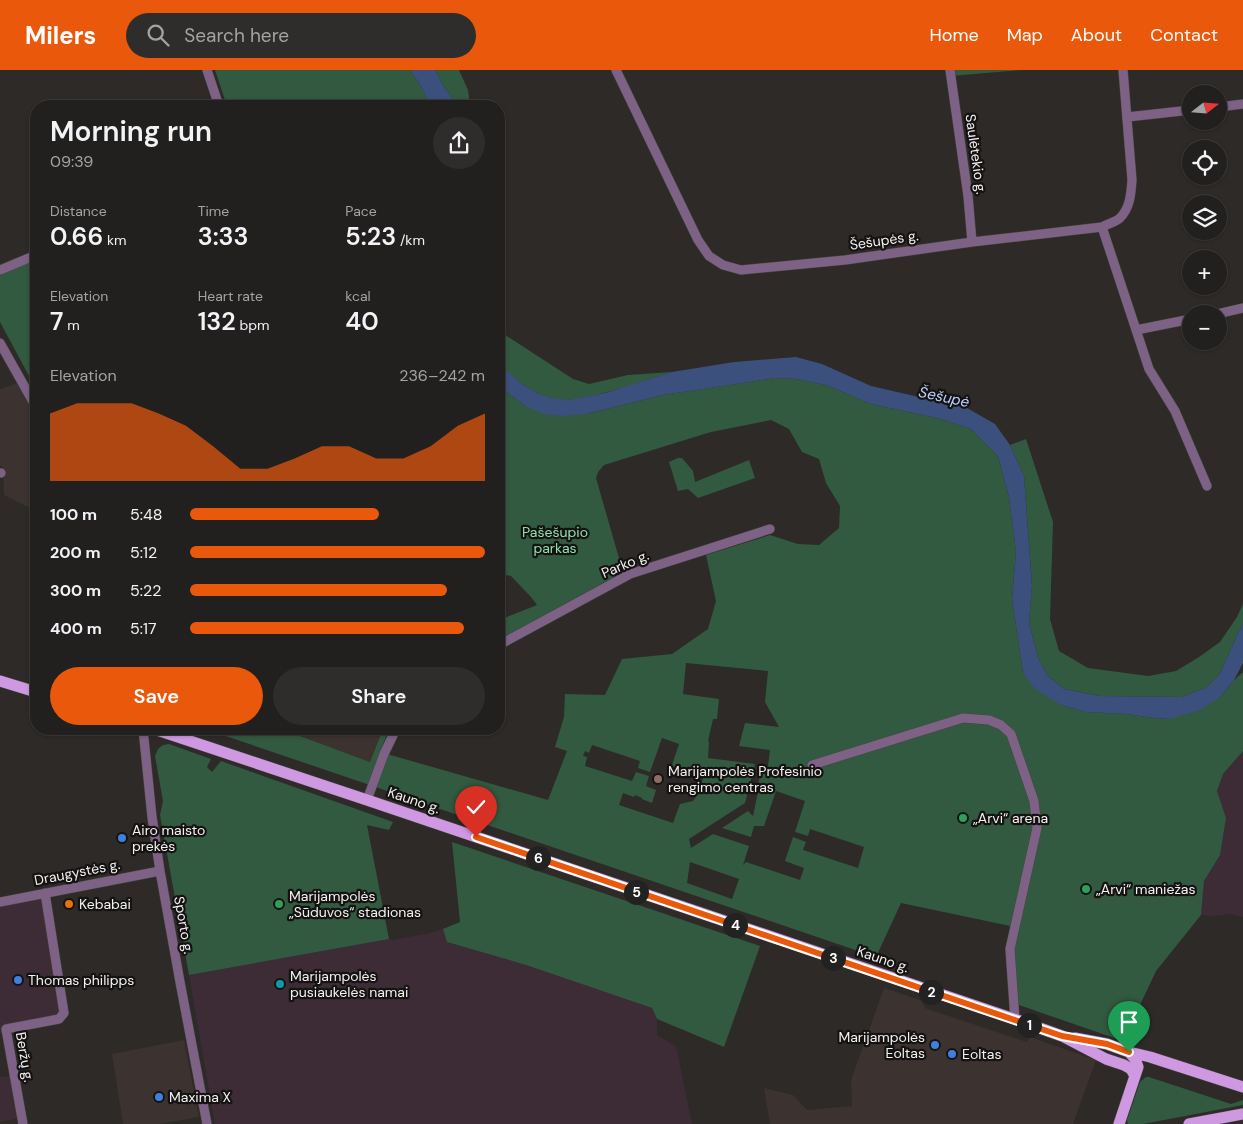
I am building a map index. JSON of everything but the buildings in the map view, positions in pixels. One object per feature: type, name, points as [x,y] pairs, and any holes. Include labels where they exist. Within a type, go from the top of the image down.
[{"type":"main road","points":[[0,681],[30,690]]},
{"type":"main road","name":"Kauno g.","points":[[172,735],[1062,1036],[1107,1044],[1243,1087]]},
{"type":"main road","name":"Kauno g.","points":[[1062,1036],[1106,1059],[1124,1065],[1131,1069],[1136,1076]]},
{"type":"main road","points":[[1119,1124],[1138,1067],[1135,1059],[1129,1052]]},
{"type":"main road","points":[[1189,1124],[1243,1114]]},
{"type":"street","points":[[207,70],[217,100]]},
{"type":"street","name":"Šešupės g.","points":[[616,70],[698,240],[709,256],[723,265],[741,270],[845,260],[972,242],[1102,227],[1119,219],[1128,206],[1132,180],[1123,70]]},
{"type":"street","name":"Saulėtekio g.","points":[[950,70],[968,196],[972,242]]},
{"type":"street","points":[[1228,106],[1243,104]]},
{"type":"street","points":[[1127,117],[1182,111]]},
{"type":"street","points":[[1102,227],[1149,369],[1175,411],[1207,486]]},
{"type":"street","points":[[0,270],[30,258]]},
{"type":"street","points":[[1227,312],[1243,308]]},
{"type":"street","points":[[1136,330],[1182,321]]},
{"type":"street","points":[[0,343],[30,396]]},
{"type":"street","name":"Parko g.","points":[[505,642],[630,574],[770,529]]},
{"type":"street","points":[[812,765],[963,718],[989,720],[1002,725],[1011,734],[1034,801],[1037,828],[1010,949],[1015,1020]]},
{"type":"street","name":"Sporto g.","points":[[144,735],[160,871],[207,1124]]},
{"type":"street","points":[[367,800],[393,735]]},
{"type":"street","name":"Draugystės g.","points":[[0,902],[160,871]]},
{"type":"street","name":"Beržų g.","points":[[23,1124],[6,1029],[59,1019],[64,1013],[45,892]]},
{"type":"shaded area","points":[[17,383],[30,406],[30,508],[4,495],[3,468],[0,465],[0,389]]},
{"type":"shaded area","points":[[297,735],[381,735],[370,762]]},
{"type":"shaded area","points":[[1243,751],[1243,917],[1231,914],[1201,915],[1204,881],[1220,855],[1226,818],[1217,791],[1223,774]]},
{"type":"shaded area","points":[[45,893],[64,1013],[0,1034],[0,902]]},
{"type":"shaded area","points":[[443,929],[447,942],[526,965],[652,1008],[657,1019],[657,1035],[676,1046],[692,1124],[215,1124],[189,975],[389,939],[393,940]]},
{"type":"shaded area","points":[[884,988],[920,1000],[925,1008],[1027,1042],[1030,1037],[1096,1060],[1073,1124],[770,1124],[764,1088],[793,1095],[807,1110],[852,1106],[851,1080]]},
{"type":"shaded area","points":[[184,1040],[199,1117],[159,1124],[123,1124],[112,1054]]},
{"type":"shaded area","points":[[11,1076],[19,1118],[0,1122],[0,1077]]},
{"type":"green space","points":[[215,70],[412,70],[411,72],[422,87],[427,100],[225,100]]},
{"type":"green space","points":[[435,70],[459,70],[468,90],[469,100],[454,100],[444,87]]},
{"type":"green space","points":[[950,70],[1022,70],[951,76]]},
{"type":"green space","points":[[30,258],[30,378],[0,322],[0,274]]},
{"type":"green space","points":[[505,335],[573,379],[589,384],[628,375],[672,372],[619,389],[568,400],[539,394],[505,369]]},
{"type":"green space","name":"Pašešupio parkas","points":[[776,378],[796,379],[826,385],[871,404],[941,419],[971,429],[998,456],[1009,497],[1016,552],[1012,599],[1023,673],[1061,705],[1086,712],[1169,719],[1221,696],[1243,672],[1243,751],[1223,774],[1217,791],[1226,818],[1220,855],[1204,881],[1201,915],[1156,971],[1123,1041],[1013,1003],[1015,927],[901,903],[876,957],[223,735],[297,735],[370,762],[381,735],[387,735],[380,752],[548,800],[567,751],[555,747],[564,717],[565,694],[605,695],[622,659],[672,654],[708,629],[716,601],[706,555],[770,535],[798,544],[819,545],[839,528],[840,506],[826,483],[819,459],[802,452],[789,429],[771,420],[711,432],[604,465],[596,478],[623,572],[505,637],[505,618],[537,605],[511,576],[505,575],[505,391],[525,406],[586,414],[663,395]],"holes":[[[686,663],[768,671],[765,702],[779,727],[745,723],[739,746],[770,750],[768,766],[760,765],[758,792],[753,816],[748,811],[722,828],[751,837],[754,826],[764,826],[776,791],[805,801],[795,832],[808,836],[810,829],[864,847],[858,868],[803,850],[806,842],[793,837],[785,861],[804,868],[800,880],[746,862],[743,865],[749,846],[713,834],[691,848],[689,839],[745,803],[755,764],[708,758],[708,741],[713,719],[717,719],[719,699],[683,694]],[[662,738],[679,744],[670,771],[679,775],[681,769],[703,778],[699,793],[693,801],[680,804],[673,823],[619,805],[623,793],[634,797],[635,795],[652,803],[656,790],[646,786],[649,776],[636,772],[632,781],[585,766],[587,757],[583,756],[585,751],[589,753],[592,745],[640,761],[638,768],[650,772]],[[690,862],[739,879],[732,899],[687,883]]]},
{"type":"green space","points":[[1026,439],[1053,522],[1050,619],[1059,651],[1088,668],[1148,676],[1176,671],[1220,642],[1237,617],[1243,604],[1243,624],[1219,675],[1207,687],[1182,697],[1100,696],[1064,689],[1048,676],[1038,658],[1029,623],[1032,585],[1024,476],[1010,445]]},
{"type":"green space","points":[[682,458],[693,471],[695,482],[749,460],[755,478],[698,498],[688,489],[678,491],[669,462]]},
{"type":"green space","name":"Marijampolės „Sūduvos“ stadionas","points":[[169,744],[211,759],[207,767],[212,772],[221,761],[393,822],[389,830],[367,825],[389,939],[189,975],[160,815],[163,801],[155,756],[158,749],[163,745]]},
{"type":"green space","points":[[452,842],[760,946],[724,1047],[657,1019],[652,1008],[526,965],[447,942],[443,929],[460,922]]},
{"type":"green space","points":[[1146,1077],[1231,1104],[1243,1100],[1243,1105],[1143,1124],[1128,1124],[1127,1120],[1140,1082]]},
{"type":"water","points":[[412,70],[435,70],[444,87],[454,100],[427,100],[422,87],[411,72]]},
{"type":"water","points":[[796,357],[822,364],[871,386],[967,408],[995,424],[1010,445],[1024,476],[1032,586],[1029,623],[1038,658],[1048,676],[1064,689],[1100,696],[1182,697],[1207,687],[1219,675],[1243,624],[1243,663],[1234,680],[1221,696],[1200,710],[1169,719],[1086,712],[1061,705],[1035,689],[1023,673],[1012,599],[1016,552],[1009,497],[998,456],[971,429],[941,419],[871,404],[826,385],[796,379],[776,378],[663,395],[586,414],[563,416],[544,414],[525,406],[505,391],[505,369],[522,384],[537,393],[551,398],[569,400],[605,393],[672,372],[734,362]]},
{"type":"place","name":"Marijampolės Profesinio rengimo centras","points":[[658,779]]},
{"type":"place","name":"„Arvi“ arena","points":[[963,818]]},
{"type":"place","name":"Airo maisto prekės","points":[[122,838]]},
{"type":"place","name":"„Arvi“ maniežas","points":[[1086,889]]},
{"type":"place","name":"Kebabai","points":[[69,904]]},
{"type":"place","name":"Marijampolės „Sūduvos“ stadionas","points":[[279,904]]},
{"type":"place","name":"Thomas philipps","points":[[18,980]]},
{"type":"place","name":"Marijampolės pusiaukelės namai","points":[[280,984]]},
{"type":"place","name":"Marijampolės Eoltas","points":[[935,1045]]},
{"type":"place","name":"Eoltas","points":[[952,1054]]},
{"type":"place","name":"Maxima X","points":[[159,1097]]},
{"type":"route","points":[[476,837],[1062,1036],[1107,1044],[1129,1052]]},
{"type":"water label","name":"Šešupė","points":[[944,397]]}]
